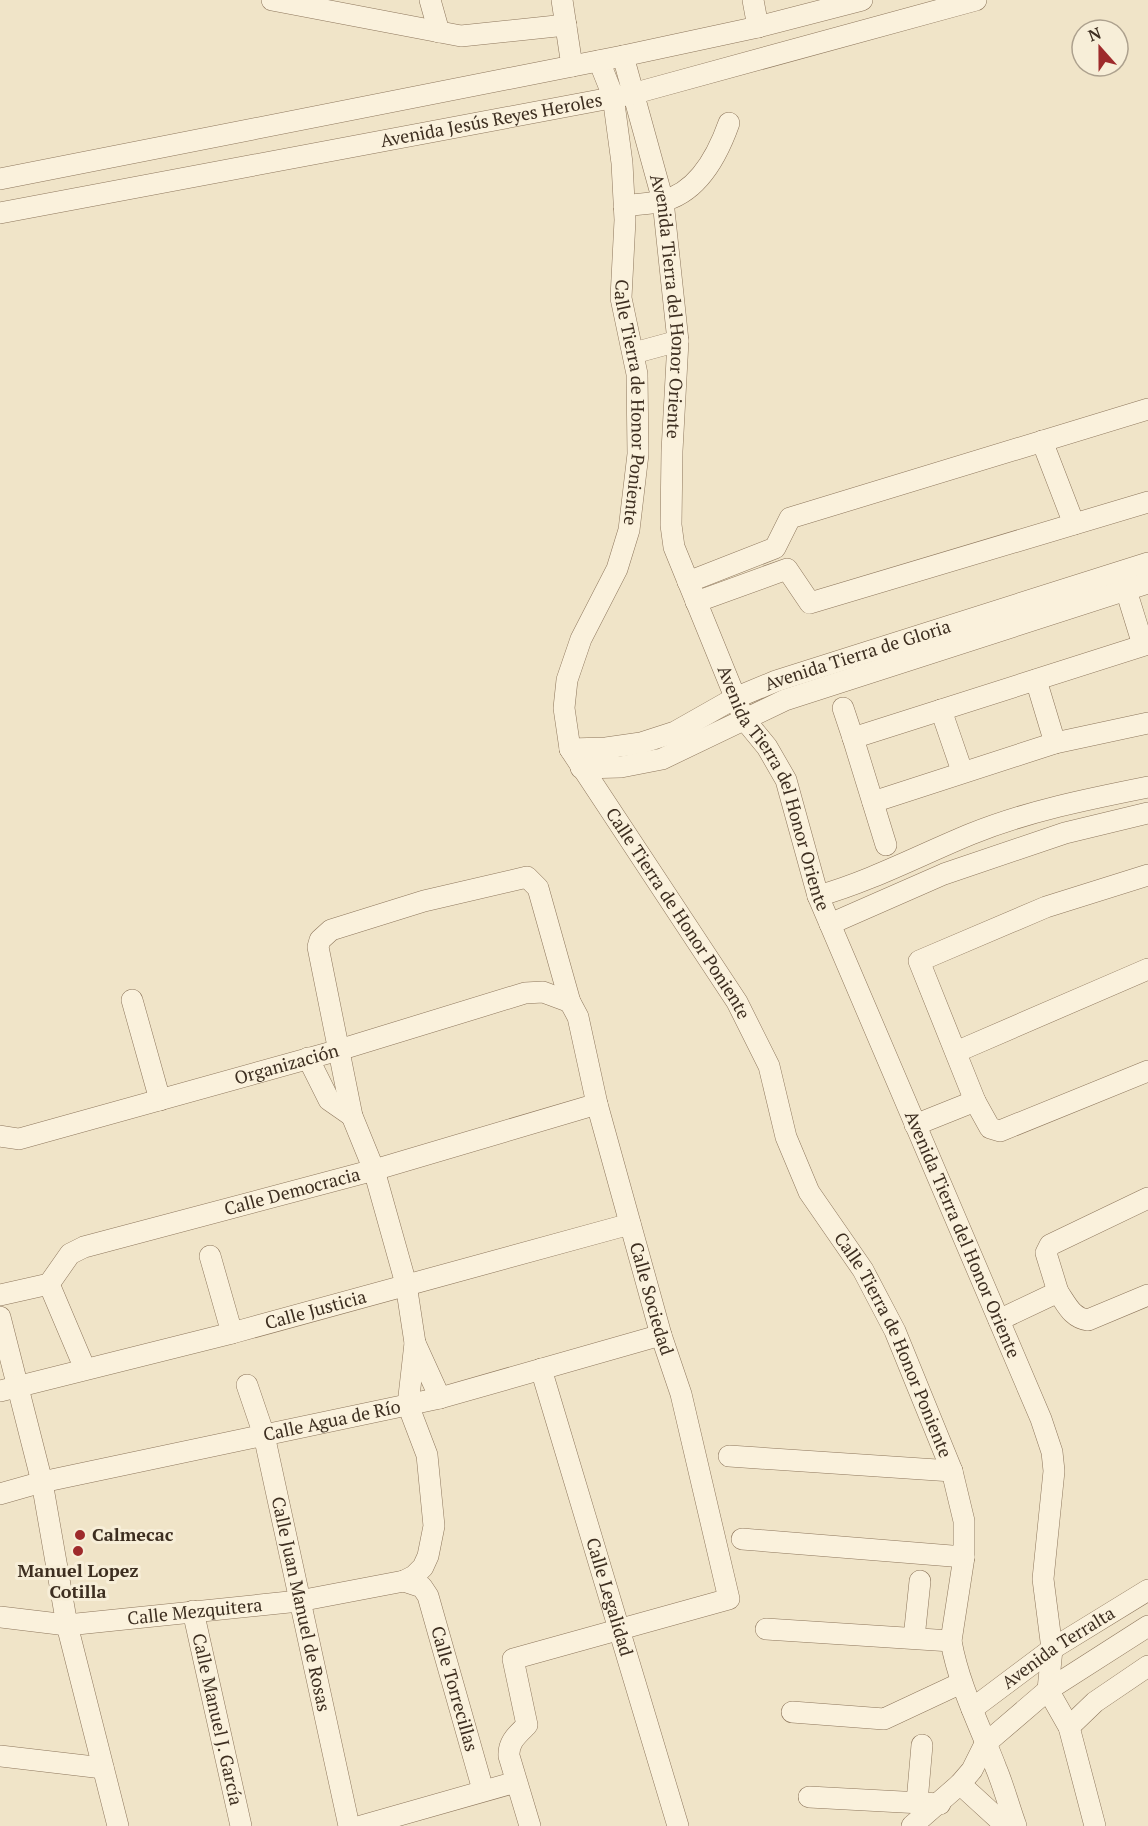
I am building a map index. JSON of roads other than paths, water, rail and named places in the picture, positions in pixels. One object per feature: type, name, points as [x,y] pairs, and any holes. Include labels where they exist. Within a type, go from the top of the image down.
[{"type":"street","points":[[272,0],[331,5],[439,32],[474,36],[566,25]]},
{"type":"street","points":[[430,0],[439,32]]},
{"type":"street","points":[[562,0],[572,66]]},
{"type":"street","points":[[0,179],[623,56],[758,9],[862,0]]},
{"type":"street","name":"Avenida Jesús Reyes Heroles","points":[[0,213],[426,135],[622,95],[976,0]]},
{"type":"street","name":"Avenida Tierra del Honor Oriente","points":[[623,56],[622,95],[663,201],[678,341],[672,452],[671,537],[744,718],[767,747],[786,780],[818,896],[1041,1419],[1052,1452],[1053,1491],[1043,1579],[1052,1649],[1048,1690]]},
{"type":"street","name":"Calle Tierra de Honor Poniente","points":[[599,61],[622,95],[624,206],[621,298],[626,328],[634,354],[638,394],[638,454],[629,530],[617,569],[601,605],[581,639],[567,680],[564,708],[570,749],[580,768],[737,1002],[769,1066],[786,1137],[809,1192],[864,1270],[895,1331],[952,1471],[964,1521],[964,1557],[951,1641],[961,1683],[1016,1826]]},
{"type":"street","points":[[624,206],[663,201],[680,194],[706,170],[723,140],[729,123]]},
{"type":"street","points":[[634,354],[678,341]]},
{"type":"street","points":[[688,582],[775,548],[790,518],[1148,409]]},
{"type":"street","points":[[1042,441],[1074,524]]},
{"type":"street","points":[[696,602],[787,569],[810,603],[1148,502]]},
{"type":"street","name":"Avenida Tierra de Gloria","points":[[570,749],[606,748],[641,743],[675,732],[735,698],[776,681],[1148,563]]},
{"type":"street","name":"Avenida Tierra de Gloria","points":[[580,768],[621,767],[662,759],[705,741],[744,718],[785,700],[1148,583]]},
{"type":"street","points":[[853,738],[1145,644],[1126,590]]},
{"type":"street","points":[[1036,680],[1055,743]]},
{"type":"street","points":[[843,708],[886,845]]},
{"type":"street","points":[[941,710],[962,771]]},
{"type":"street","points":[[873,802],[962,771],[1055,743],[1148,723]]},
{"type":"street","points":[[818,896],[890,871],[972,834],[1023,816],[1148,787]]},
{"type":"street","points":[[830,924],[944,874],[1065,833],[1148,813]]},
{"type":"street","points":[[1148,875],[1046,907],[920,959],[918,965],[975,1101],[990,1128],[1000,1131],[1148,1071]]},
{"type":"street","name":"Calle Sociedad","points":[[339,1050],[318,954],[320,940],[331,930],[424,901],[527,877],[538,888],[570,1002],[578,1017],[597,1104],[661,1335],[681,1394],[729,1599],[618,1628]]},
{"type":"street","points":[[956,1052],[1148,969]]},
{"type":"street","name":"Organización","points":[[0,1136],[18,1139],[339,1050],[525,993],[543,992],[570,1002]]},
{"type":"street","points":[[132,1000],[160,1100]]},
{"type":"street","points":[[339,1050],[352,1116],[374,1170],[406,1284],[415,1342],[408,1405],[427,1455],[434,1526],[428,1556],[423,1567],[414,1576],[404,1581]]},
{"type":"street","points":[[308,1058],[329,1100],[352,1116]]},
{"type":"street","points":[[915,1125],[975,1101]]},
{"type":"street","name":"Calle Democracia","points":[[49,1284],[70,1254],[84,1247],[374,1170],[597,1104]]},
{"type":"street","points":[[1148,1198],[1050,1245],[1046,1253],[1058,1292],[1079,1319],[1088,1320],[1148,1295]]},
{"type":"street","name":"Calle Justicia","points":[[9,1389],[232,1333],[630,1224]]},
{"type":"street","points":[[210,1256],[232,1333]]},
{"type":"street","points":[[0,1295],[49,1284],[85,1370]]},
{"type":"street","points":[[999,1320],[1058,1292]]},
{"type":"street","points":[[0,1317],[9,1389],[42,1482],[67,1625],[118,1826]]},
{"type":"street","name":"Calle Agua de Río","points":[[0,1494],[42,1482],[441,1398],[661,1335]]},
{"type":"street","points":[[415,1342],[441,1398]]},
{"type":"street","name":"Calle Legalidad","points":[[541,1369],[678,1826]]},
{"type":"street","name":"Calle Juan Manuel de Rosas","points":[[247,1385],[264,1435],[349,1826]]},
{"type":"street","points":[[729,1456],[952,1471]]},
{"type":"street","points":[[742,1539],[964,1557]]},
{"type":"street","name":"Calle Torrecillas","points":[[404,1581],[424,1588],[483,1790]]},
{"type":"street","name":"Calle Mezquitera","points":[[0,1617],[67,1625],[299,1601],[404,1581]]},
{"type":"street","points":[[914,1638],[920,1581]]},
{"type":"street","name":"Avenida Terralta","points":[[972,1709],[1052,1649],[1148,1590]]},
{"type":"street","name":"Calle Manuel J. García","points":[[193,1611],[241,1826]]},
{"type":"street","name":"Avenida Terralta","points":[[986,1743],[1048,1690],[1148,1626]]},
{"type":"street","name":"Calle Torrecillas","points":[[530,1826],[516,1782],[509,1748],[527,1725],[513,1659],[618,1628]]},
{"type":"street","points":[[766,1629],[951,1641]]},
{"type":"street","points":[[1065,1719],[1095,1702],[1148,1666]]},
{"type":"street","points":[[792,1713],[884,1719],[961,1683]]},
{"type":"street","points":[[1048,1690],[1065,1719],[1095,1826]]},
{"type":"street","points":[[912,1826],[940,1804],[960,1784],[972,1770],[986,1743]]},
{"type":"street","points":[[916,1802],[922,1745]]},
{"type":"street","points":[[0,1756],[103,1768]]},
{"type":"street","points":[[361,1826],[516,1782]]},
{"type":"street","points":[[960,1784],[1006,1826]]},
{"type":"street","points":[[809,1797],[940,1804]]},
{"type":"place","name":"Calmecac","points":[[80,1535]]},
{"type":"place","name":"Manuel Lopez Cotilla","points":[[78,1551]]}]
